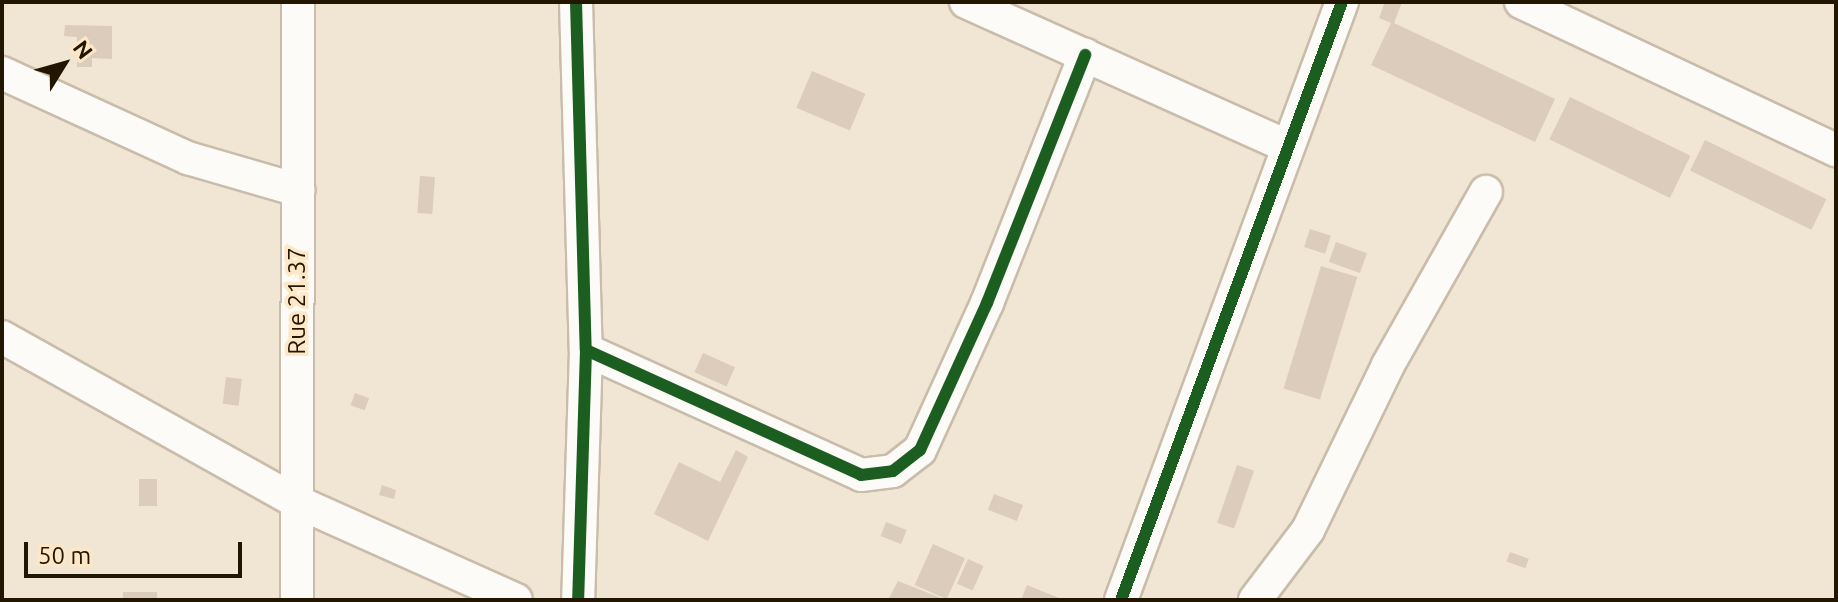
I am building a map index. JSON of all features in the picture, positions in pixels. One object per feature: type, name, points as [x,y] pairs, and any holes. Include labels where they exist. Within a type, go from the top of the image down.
[{"type":"street","name":"Rue 21.37","points":[[297,600],[298,2]]},
{"type":"street","points":[[576,2],[586,350],[578,600]]},
{"type":"street","points":[[966,2],[1286,146]]},
{"type":"street","points":[[1121,600],[1286,146],[1342,2]]},
{"type":"street","points":[[1521,2],[1836,150]]},
{"type":"street","points":[[586,350],[861,475],[893,471],[920,450],[987,303],[1085,55]]},
{"type":"street","points":[[2,73],[188,158],[298,190]]},
{"type":"street","points":[[1255,600],[1308,530],[1388,365],[1486,192]]},
{"type":"street","points":[[2,338],[295,501],[516,600]]},
{"type":"building","points":[[1385,2],[1402,2],[1394,23],[1555,99],[1535,142],[1371,65],[1391,23],[1379,18]]},
{"type":"building","points":[[65,25],[112,26],[112,59],[92,58],[92,67],[77,67],[77,37],[64,36]]},
{"type":"building","points":[[812,71],[865,94],[850,130],[796,108]]},
{"type":"building","points":[[1570,97],[1690,156],[1670,198],[1549,139]]},
{"type":"building","points":[[1705,140],[1826,199],[1811,230],[1690,171]]},
{"type":"building","points":[[420,176],[435,177],[432,214],[417,213]]},
{"type":"building","points":[[1310,229],[1331,236],[1325,254],[1304,247]]},
{"type":"building","points":[[1336,242],[1367,253],[1360,273],[1329,262]]},
{"type":"building","points":[[1321,266],[1357,277],[1320,400],[1284,388]]},
{"type":"building","points":[[703,353],[735,367],[726,386],[694,372]]},
{"type":"building","points":[[226,377],[242,379],[239,406],[223,404]]},
{"type":"building","points":[[355,393],[369,398],[365,410],[351,405]]},
{"type":"building","points":[[736,450],[748,457],[708,541],[654,514],[679,462],[720,482]]},
{"type":"building","points":[[1237,465],[1254,471],[1234,529],[1217,523]]},
{"type":"building","points":[[139,479],[157,479],[157,506],[139,506]]},
{"type":"building","points":[[382,485],[396,490],[394,499],[379,495]]},
{"type":"building","points":[[994,494],[1023,505],[1017,521],[988,510]]},
{"type":"building","points":[[886,522],[907,530],[901,544],[881,536]]},
{"type":"building","points":[[933,544],[965,558],[947,599],[915,585]]},
{"type":"building","points":[[1510,552],[1529,559],[1525,568],[1507,561]]},
{"type":"building","points":[[968,559],[984,566],[973,591],[957,584]]},
{"type":"building","points":[[898,581],[941,598],[888,600]]},
{"type":"building","points":[[1027,585],[1064,600],[1021,600]]},
{"type":"building","points":[[123,592],[157,592],[157,600],[123,600]]},
{"type":"cycle path","points":[[576,2],[586,350],[578,600]]},
{"type":"cycle path","points":[[1121,600],[1342,2]]},
{"type":"cycle path","points":[[586,350],[861,475],[893,471],[920,450],[987,303],[1085,55]]}]
